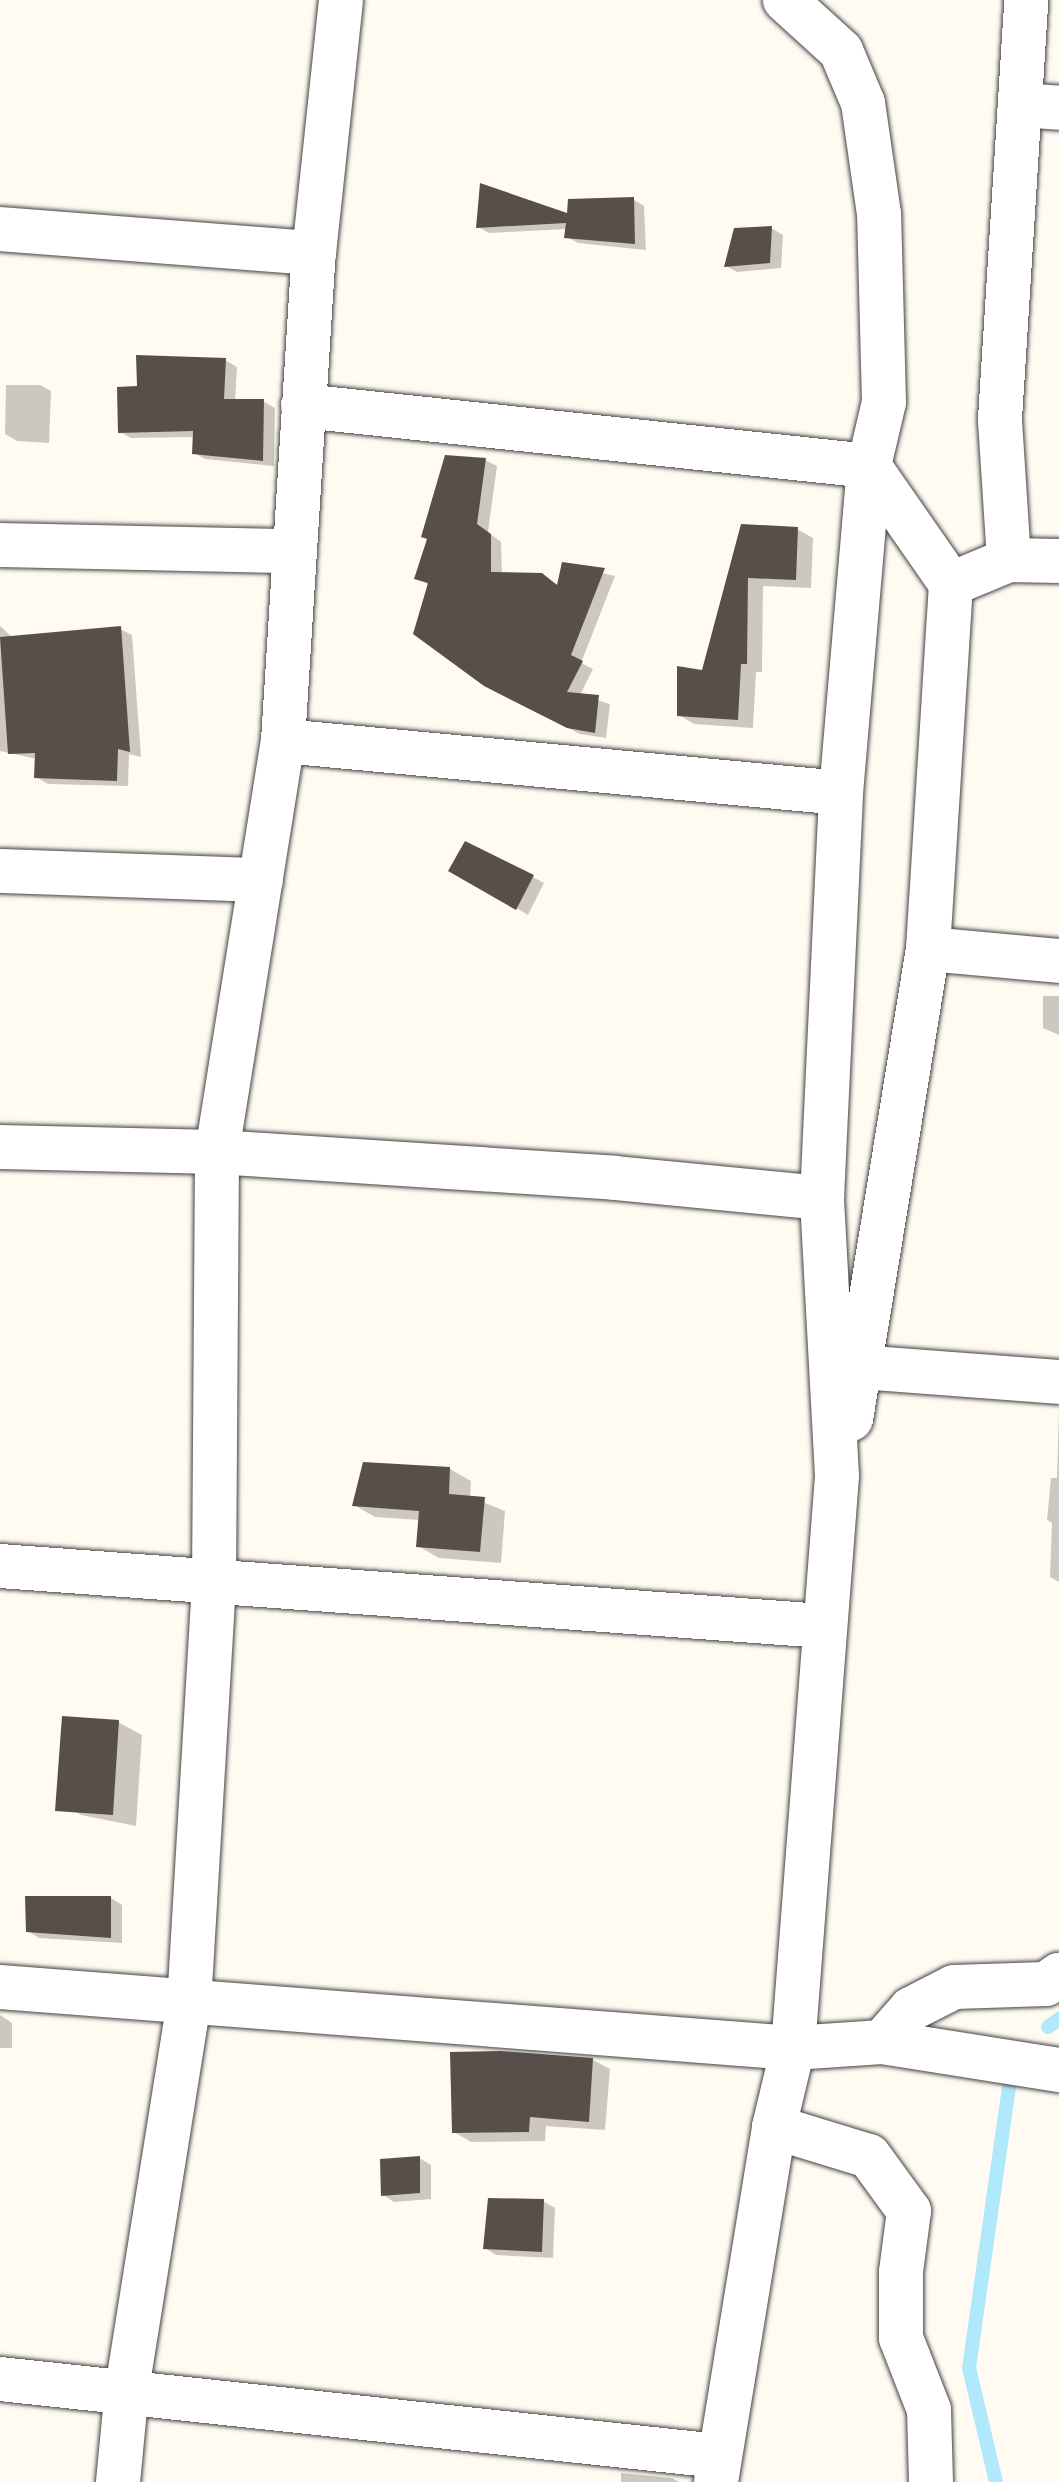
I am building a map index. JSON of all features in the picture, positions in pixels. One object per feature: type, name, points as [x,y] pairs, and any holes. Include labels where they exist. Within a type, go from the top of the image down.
[{"type":"street","points":[[118,2482],[127,2389],[189,2004],[214,1585],[217,1152],[283,741],[314,253],[341,0]]},
{"type":"street","points":[[785,0],[841,51],[863,103],[879,214],[884,402],[869,466],[841,793],[822,1198],[837,1476]]},
{"type":"street","points":[[1009,560],[1000,419],[1039,106],[1026,0]]},
{"type":"street","points":[[0,229],[314,253]]},
{"type":"street","points":[[0,2379],[127,2389],[717,2469],[774,2127],[793,2048],[822,1626],[837,1476],[860,1367],[928,949],[951,584],[869,466],[303,406]]},
{"type":"street","points":[[0,545],[295,551]]},
{"type":"street","points":[[951,584],[1009,560],[1059,561]]},
{"type":"street","points":[[283,741],[841,793]]},
{"type":"street","points":[[0,871],[261,880]]},
{"type":"street","points":[[928,949],[1059,961]]},
{"type":"street","points":[[0,1147],[217,1152],[615,1178],[822,1198]]},
{"type":"street","points":[[860,1367],[1059,1382]]},
{"type":"street","points":[[0,1566],[214,1585],[822,1626]]},
{"type":"street","points":[[882,2042],[911,2009],[954,1987],[1046,1984],[1059,1975]]},
{"type":"street","points":[[0,1987],[189,2004],[793,2048],[882,2042],[1059,2070]]},
{"type":"street","points":[[774,2127],[869,2156],[909,2211],[901,2272],[901,2338],[929,2410],[931,2482]]},
{"type":"building","points":[[480,183],[567,213],[568,199],[634,197],[635,244],[564,238],[566,223],[476,228]]},
{"type":"building","points":[[772,226],[770,263],[724,267],[734,228]]},
{"type":"building","points":[[136,355],[226,358],[224,399],[264,399],[263,461],[192,454],[193,431],[118,433],[117,387],[137,386]]},
{"type":"building","points":[[445,455],[486,458],[477,524],[491,534],[491,572],[542,573],[557,585],[562,562],[605,568],[571,655],[583,661],[567,692],[599,695],[595,733],[567,728],[484,686],[413,634],[428,583],[414,579],[427,539],[421,537]]},
{"type":"building","points":[[741,524],[798,527],[796,580],[748,578],[747,664],[741,664],[738,720],[677,716],[677,666],[702,670]]},
{"type":"building","points":[[121,626],[130,752],[118,749],[117,781],[34,778],[35,753],[8,754],[0,637]]},
{"type":"building","points":[[465,841],[534,875],[516,910],[448,871]]},
{"type":"building","points":[[363,1462],[450,1467],[449,1494],[485,1497],[480,1552],[416,1547],[419,1511],[352,1506]]},
{"type":"building","points":[[62,1716],[119,1720],[113,1815],[55,1811]]},
{"type":"building","points":[[25,1896],[111,1896],[111,1938],[26,1932]]},
{"type":"building","points":[[501,2051],[593,2058],[589,2122],[530,2117],[529,2132],[452,2133],[450,2052]]},
{"type":"building","points":[[420,2156],[420,2193],[381,2196],[380,2159]]},
{"type":"building","points":[[488,2198],[544,2199],[542,2252],[483,2249]]},
{"type":"waterway","points":[[1048,2027],[1059,2019]]},
{"type":"waterway","points":[[996,2482],[969,2368],[1010,2079]]}]
